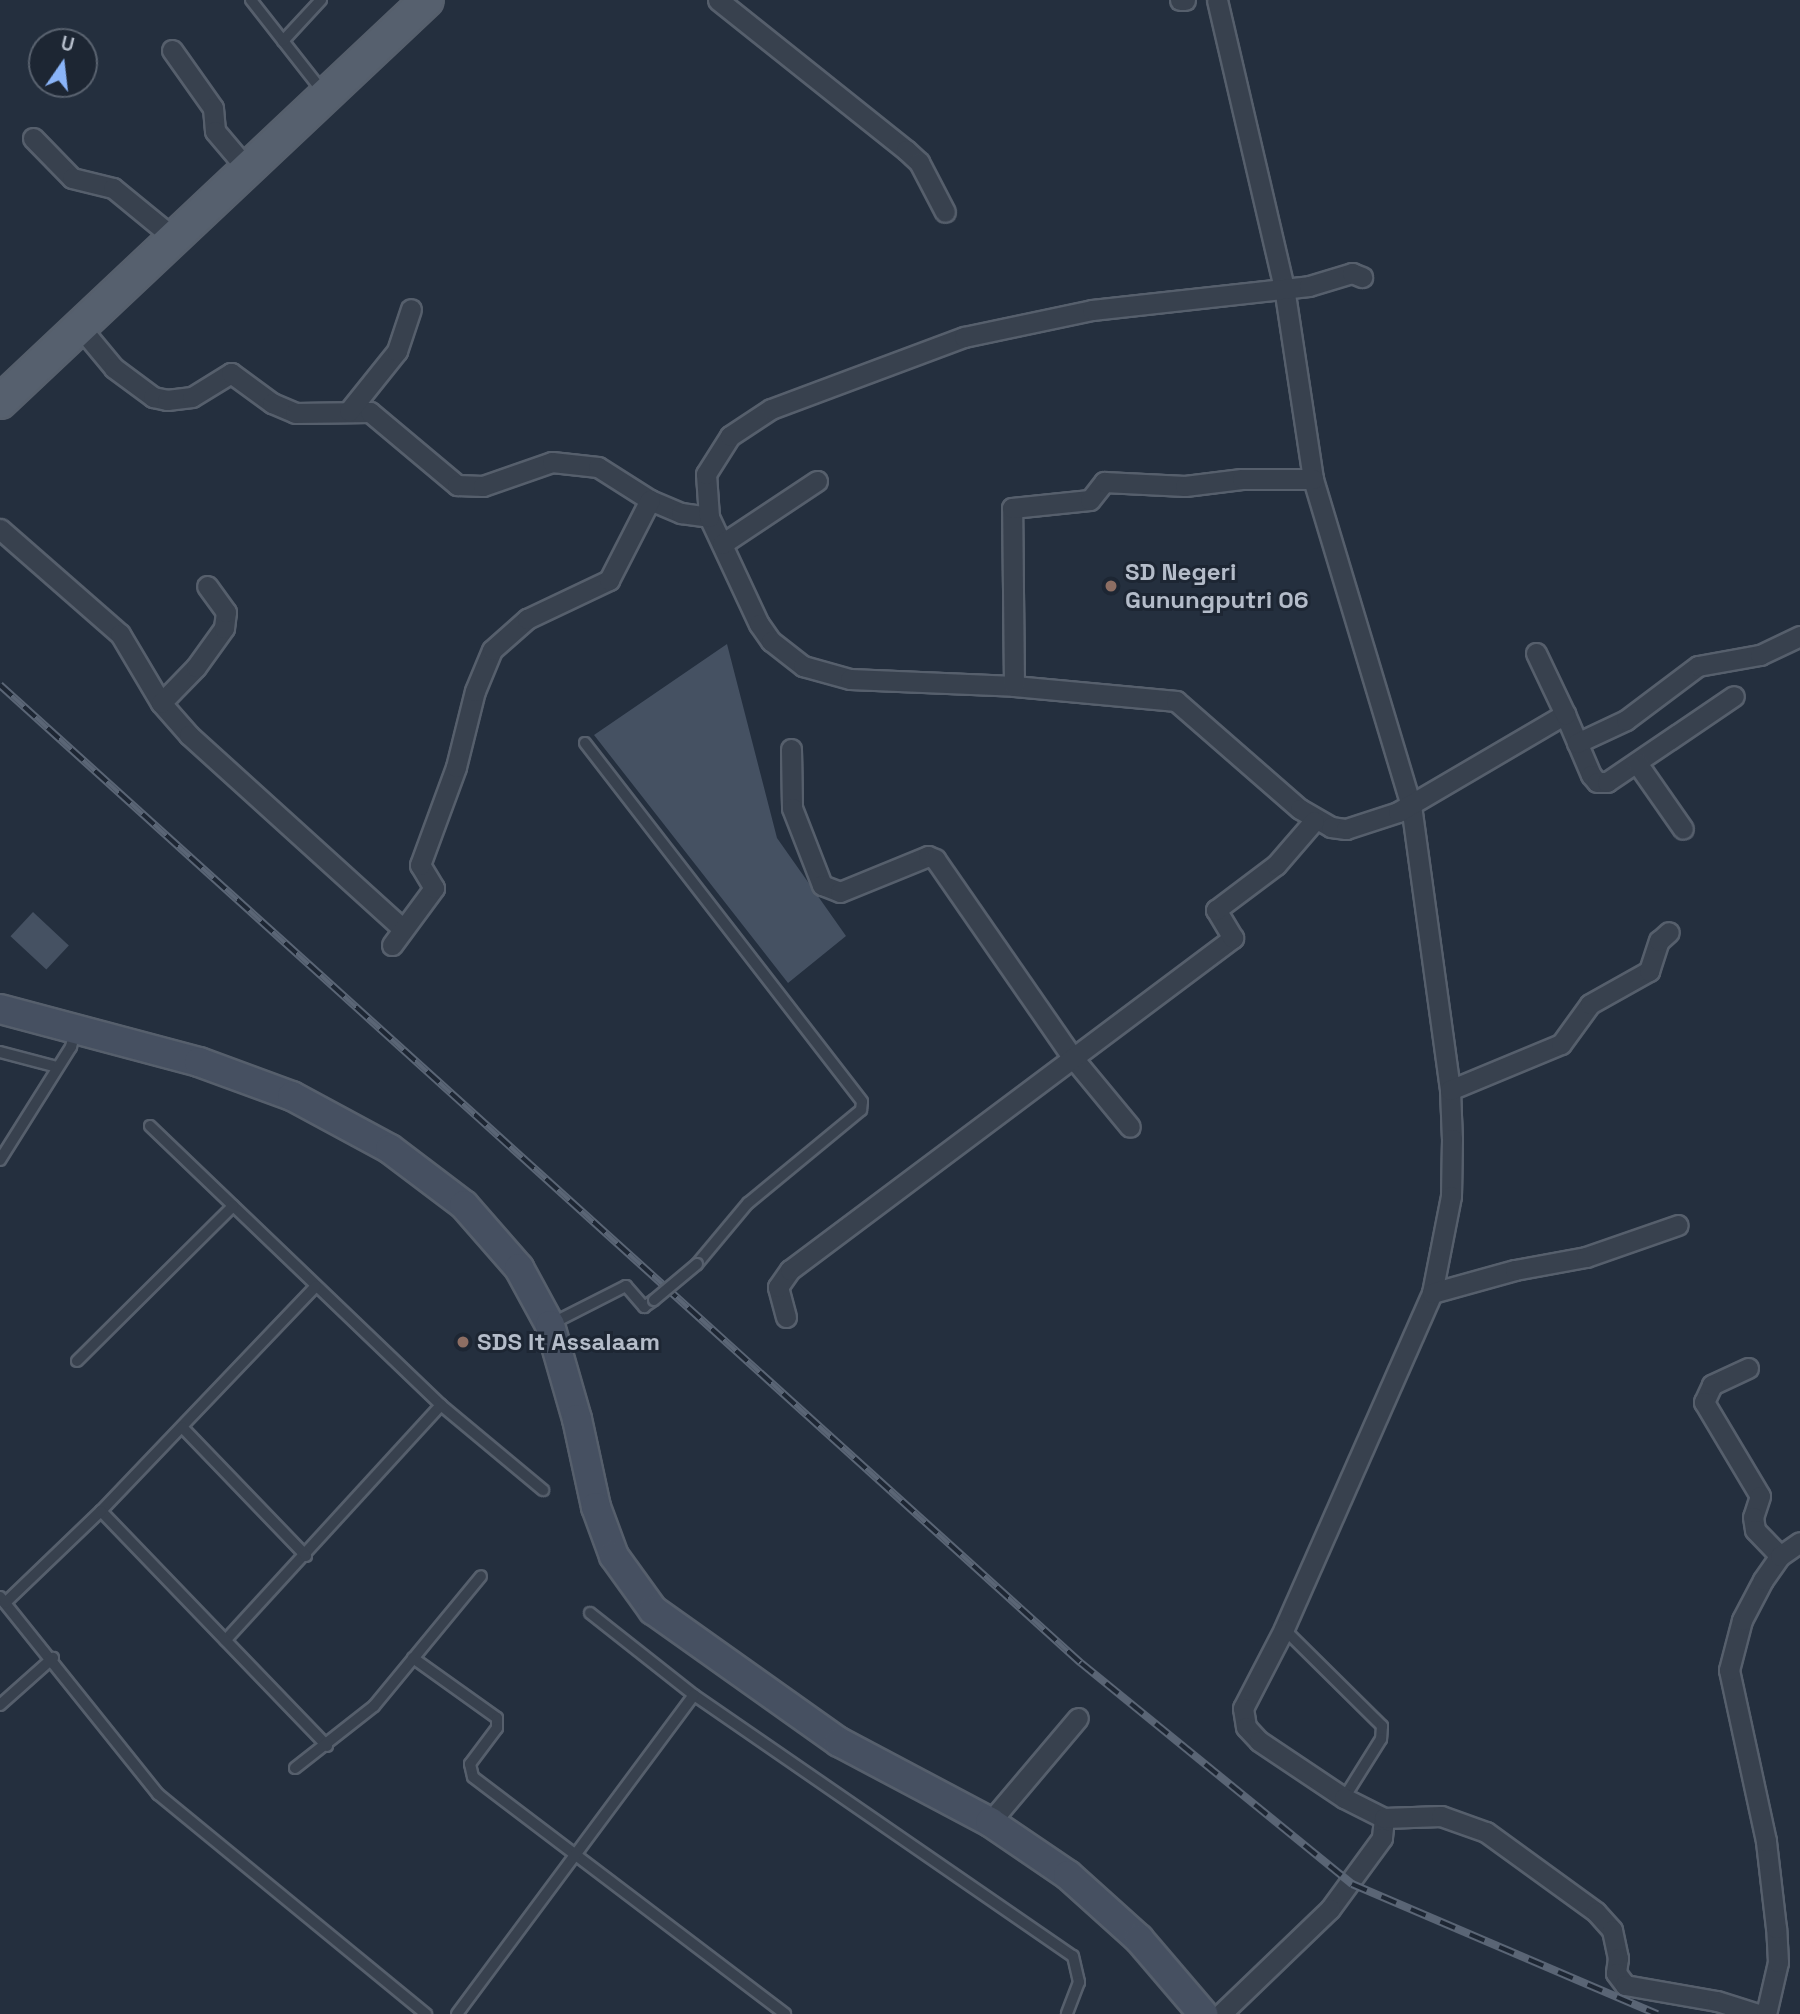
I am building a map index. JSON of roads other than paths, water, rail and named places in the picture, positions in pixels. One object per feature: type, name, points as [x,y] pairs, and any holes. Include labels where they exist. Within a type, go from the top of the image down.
[{"type":"main road","points":[[0,402],[427,0]]},
{"type":"street","points":[[718,0],[919,162],[945,212]]},
{"type":"street","points":[[1180,0],[1185,0]]},
{"type":"street","points":[[1217,0],[1284,287],[1313,479],[1411,805],[1450,1090],[1451,1196],[1432,1293],[1284,1629],[1247,1696],[1246,1727],[1259,1741],[1344,1798],[1384,1818],[1441,1816],[1486,1832],[1596,1912],[1612,1930],[1617,1944],[1617,1978],[1625,1986],[1717,2001],[1758,2014]]},
{"type":"street","points":[[172,50],[213,108],[215,131],[248,170]]},
{"type":"street","points":[[33,138],[72,178],[113,188],[174,238]]},
{"type":"street","points":[[1362,277],[1352,273],[1309,286],[1284,287],[1006,325],[771,409],[730,436],[715,455],[706,474],[709,517],[771,641],[803,666],[850,679],[1014,686],[1176,701],[1314,821],[1346,829],[1411,805],[1565,715]]},
{"type":"street","points":[[349,411],[392,359],[411,309]]},
{"type":"street","points":[[80,327],[114,368],[153,397],[167,400],[192,397],[232,373],[272,403],[295,413],[310,416],[349,411],[375,414],[430,467],[457,485],[484,486],[565,461],[598,467],[650,500],[681,513],[709,517]]},
{"type":"street","points":[[1014,686],[1012,508],[1087,500],[1104,482],[1185,486],[1241,479],[1313,479]]},
{"type":"street","points":[[723,544],[817,481]]},
{"type":"street","points":[[0,529],[120,634],[161,703],[189,734],[397,937],[434,888],[420,865],[456,767],[475,691],[492,650],[527,619],[609,580],[650,500]]},
{"type":"street","points":[[161,703],[196,667],[224,628],[226,612],[206,586]]},
{"type":"street","points":[[1577,743],[1626,720],[1699,666],[1760,654],[1800,636]]},
{"type":"street","points":[[1536,653],[1577,743],[1600,783],[1637,763],[1734,696]]},
{"type":"street","points":[[791,749],[792,808],[822,885],[840,892],[928,856],[935,859],[1073,1058],[1130,1127]]},
{"type":"street","points":[[1637,763],[1683,829]]},
{"type":"street","points":[[786,1317],[778,1287],[790,1270],[1233,938],[1216,910],[1276,865],[1314,821]]},
{"type":"street","points":[[1450,1090],[1561,1044],[1590,1003],[1649,971],[1658,941],[1669,932]]},
{"type":"street","points":[[0,1009],[76,1027],[240,1075],[314,1106],[390,1149],[464,1205],[519,1268],[550,1325],[577,1419],[596,1507],[614,1556],[653,1610],[839,1742],[990,1822],[1068,1875],[1139,1939],[1203,2014]]},
{"type":"street","points":[[1432,1293],[1515,1270],[1586,1257],[1678,1225]]},
{"type":"street","points":[[1748,1368],[1712,1385],[1704,1402],[1760,1496],[1761,1505],[1753,1517],[1755,1530],[1780,1556]]},
{"type":"street","points":[[1766,2014],[1778,1962],[1776,1928],[1766,1841],[1729,1671],[1742,1620],[1780,1556],[1800,1542]]},
{"type":"street","points":[[990,1822],[1078,1718]]},
{"type":"street","points":[[1221,2014],[1352,1884],[1378,1847],[1384,1818]]},
{"type":"lane","points":[[251,0],[326,96]]},
{"type":"lane","points":[[283,41],[321,0]]},
{"type":"lane","points":[[550,1325],[626,1286],[644,1307],[654,1300],[697,1264],[748,1203],[861,1110],[862,1101],[585,743]]},
{"type":"lane","points":[[0,1160],[71,1047],[76,1027]]},
{"type":"lane","points":[[0,1052],[57,1067]]},
{"type":"lane","points":[[150,1126],[441,1405],[543,1490]]},
{"type":"lane","points":[[77,1361],[233,1206]]},
{"type":"lane","points":[[316,1286],[101,1511],[2,1600],[53,1658],[159,1794],[426,2014]]},
{"type":"lane","points":[[226,1640],[306,1556],[441,1405]]},
{"type":"lane","points":[[182,1427],[306,1556]]},
{"type":"lane","points":[[101,1511],[327,1746]]},
{"type":"lane","points":[[295,1768],[327,1746],[374,1706],[481,1576]]},
{"type":"lane","points":[[590,1613],[694,1695],[1073,1956],[1079,1982],[1067,2014]]},
{"type":"lane","points":[[1284,1629],[1381,1726],[1381,1739],[1344,1798]]},
{"type":"lane","points":[[0,1705],[53,1658]]},
{"type":"lane","points":[[413,1658],[497,1718],[497,1728],[470,1764],[472,1777],[785,2014]]},
{"type":"lane","points":[[457,2014],[578,1855],[694,1695]]},
{"type":"railway","points":[[0,685],[1081,1663],[1352,1884],[1657,2014]]},
{"type":"place","name":"SD Negeri Gunungputri 06","points":[[1111,586]]},
{"type":"place","name":"SDS It Assalaam","points":[[463,1342]]}]
